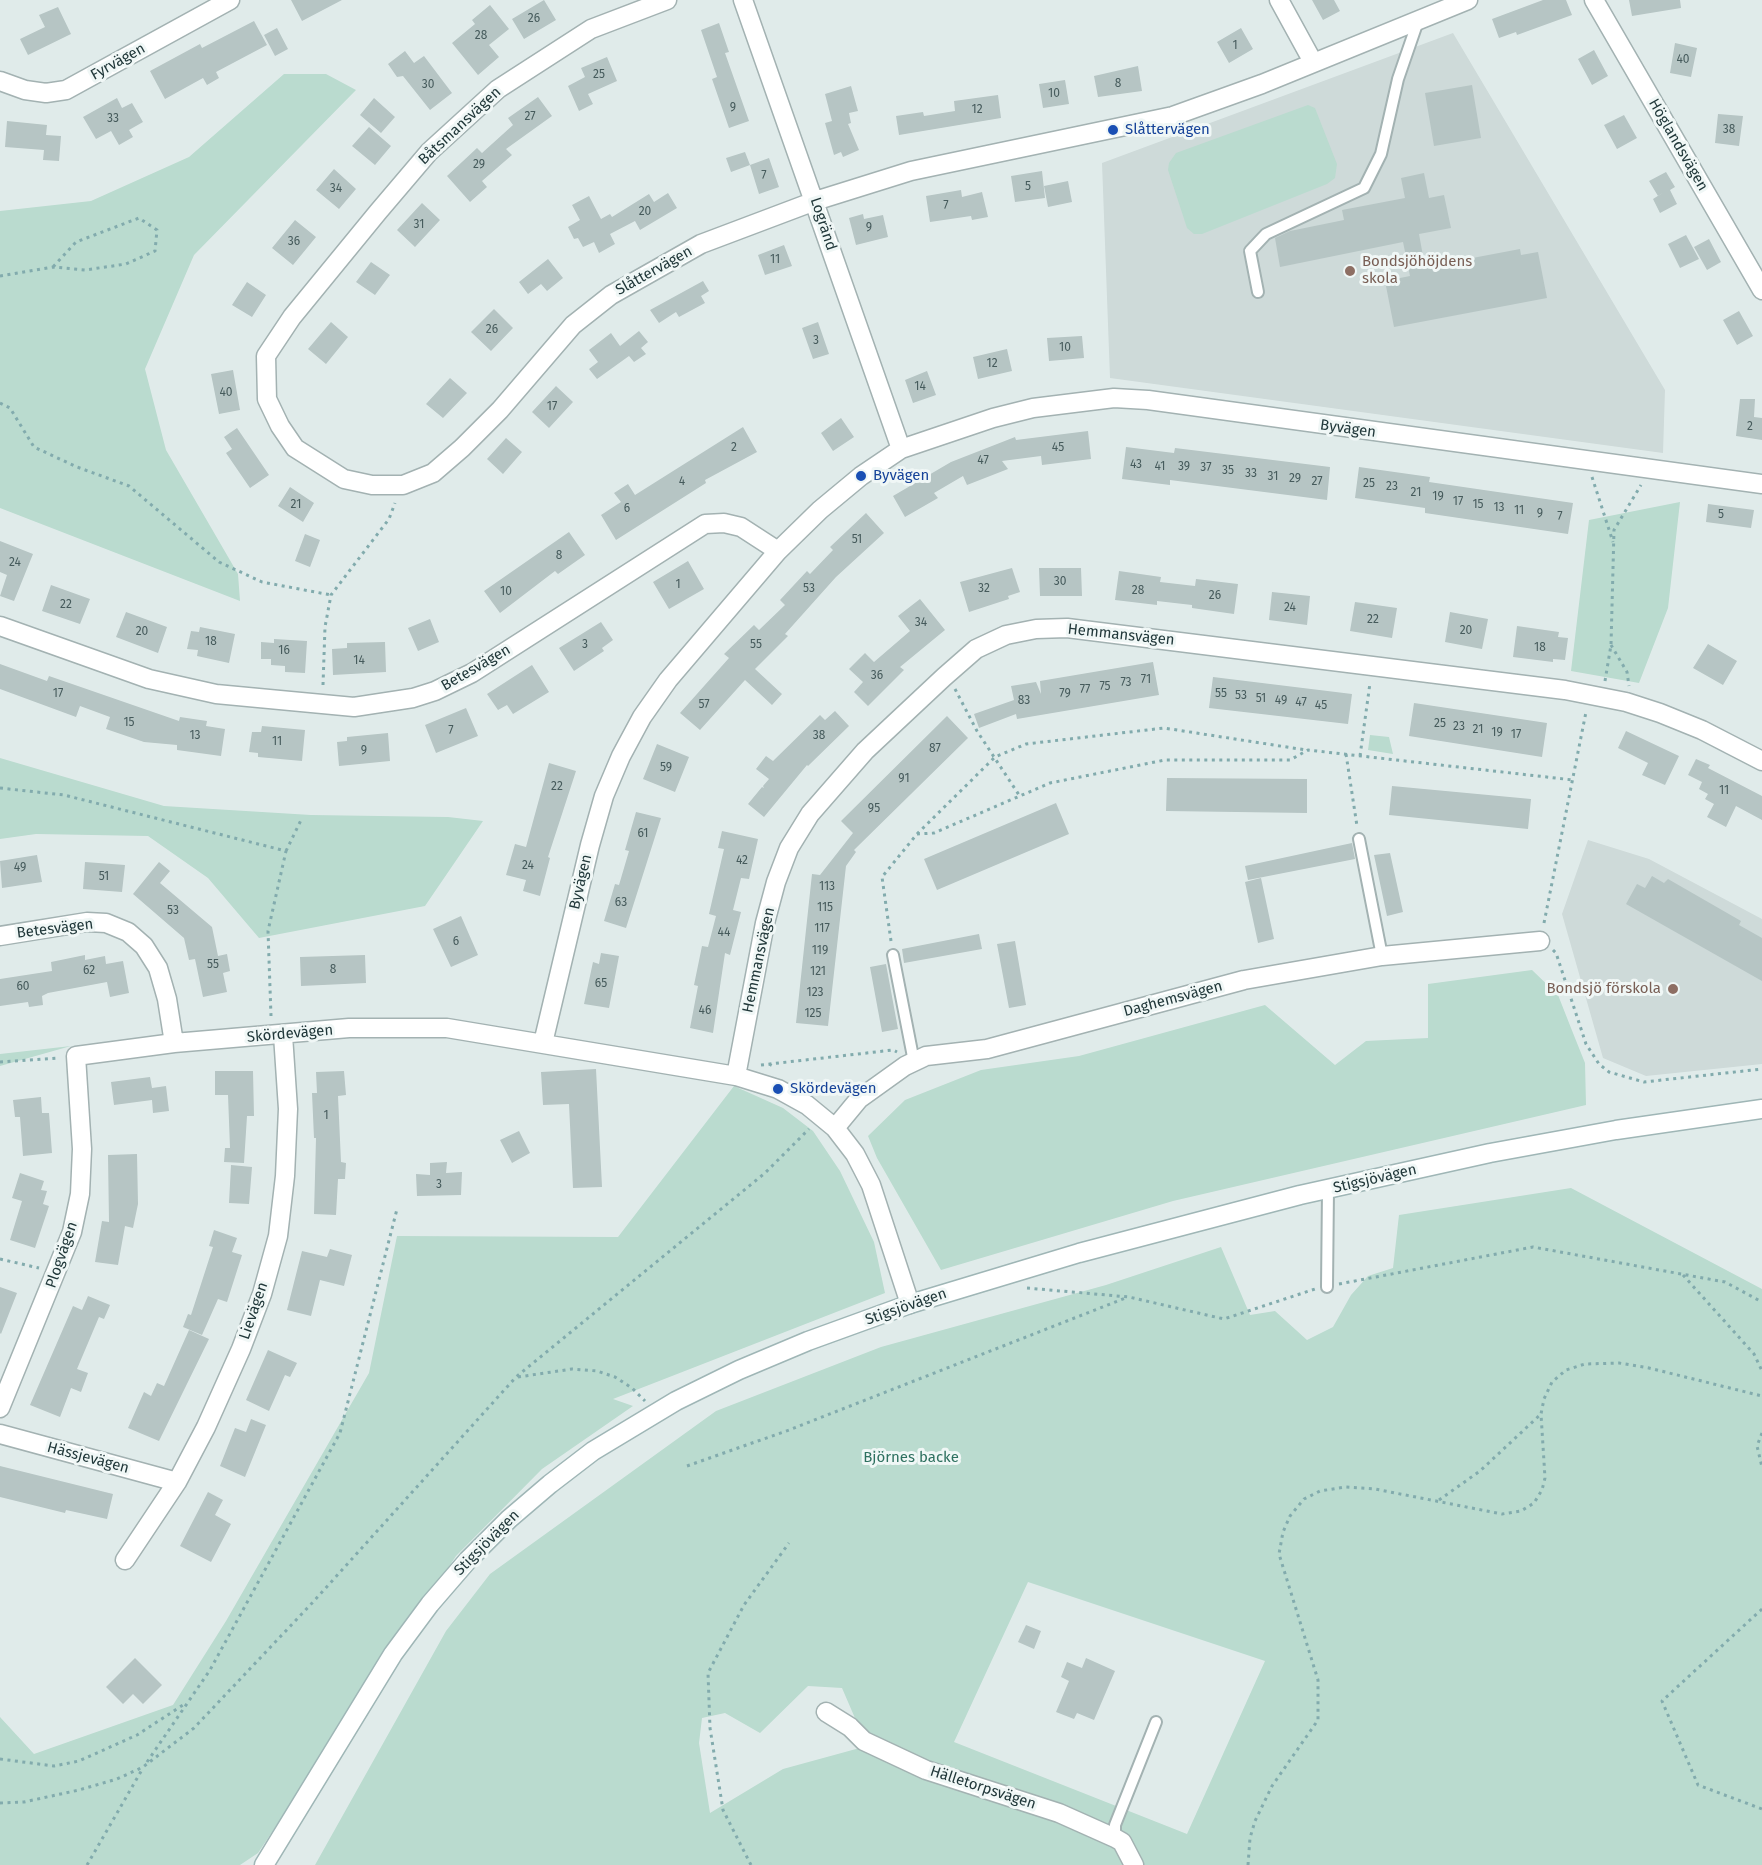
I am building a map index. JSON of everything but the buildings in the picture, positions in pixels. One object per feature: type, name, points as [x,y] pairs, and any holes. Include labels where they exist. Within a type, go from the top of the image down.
[{"type":"street","name":"Fyrvägen","points":[[0,81],[25,90],[46,93],[66,90],[230,0]]},
{"type":"street","name":"Båtsmansvägen","points":[[322,281],[429,152],[498,89],[591,29],[667,0]]},
{"type":"street","name":"Logränd","points":[[743,0],[901,449]]},
{"type":"street","points":[[1279,0],[1313,62]]},
{"type":"street","name":"Slåttervägen","points":[[322,281],[292,317],[266,356],[267,399],[280,426],[295,448],[321,466],[344,479],[372,485],[403,485],[433,473],[462,448],[500,410],[573,325],[610,295],[701,244],[815,201],[923,168],[1173,116],[1262,84],[1468,0]]},
{"type":"street","name":"Höglandsvägen","points":[[1594,0],[1762,290]]},
{"type":"street","name":"Byvägen","points":[[543,1043],[590,845],[604,796],[621,756],[642,717],[668,680],[778,551],[861,476],[901,449],[993,418],[1033,408],[1114,398],[1148,400],[1762,484]]},
{"type":"street","name":"Betesvägen","points":[[0,626],[149,679],[216,694],[354,707],[394,702],[435,691],[472,673],[705,524],[724,523],[741,527],[778,551]]},
{"type":"street","name":"Hemmansvägen","points":[[736,1076],[754,979],[776,882],[789,848],[810,814],[865,751],[976,649],[1006,635],[1036,629],[1067,628],[1597,696],[1626,702],[1702,730],[1762,762]]},
{"type":"street","name":"Betesvägen","points":[[0,936],[87,922],[106,923],[128,932],[144,946],[158,968],[167,999],[174,1043]]},
{"type":"street","name":"Daghemsvägen","points":[[828,1123],[859,1099],[926,1056],[987,1049],[1020,1042],[1244,980],[1382,956],[1540,941]]},
{"type":"street","name":"Skördevägen","points":[[76,1056],[174,1043],[349,1028],[447,1028],[736,1076],[778,1089],[807,1105],[828,1123],[855,1154],[871,1185],[910,1304]]},
{"type":"street","name":"Lievägen","points":[[125,1560],[177,1482],[206,1427],[241,1349],[262,1294],[278,1236],[285,1176],[287,1120],[278,1035]]},
{"type":"street","name":"Plogvägen","points":[[0,1408],[72,1232],[80,1194],[82,1149],[76,1056]]},
{"type":"street","name":"Stigsjövägen","points":[[264,1865],[393,1654],[430,1604],[509,1518],[593,1451],[676,1401],[739,1370],[808,1341],[910,1304],[1079,1253],[1328,1190],[1479,1156],[1593,1134],[1762,1109]]},
{"type":"street","name":"Hässjevägen","points":[[0,1434],[177,1482]]},
{"type":"street","name":"Hälletorpsvägen","points":[[826,1712],[850,1727],[864,1741],[926,1770],[1059,1813],[1115,1838],[1122,1842],[1134,1865]]},
{"type":"lane","points":[[1258,292],[1250,251],[1266,234],[1364,188],[1381,154],[1398,80],[1418,21]]},
{"type":"lane","points":[[1359,839],[1382,956]]},
{"type":"lane","points":[[893,955],[914,1062]]},
{"type":"lane","points":[[1327,1287],[1328,1190]]},
{"type":"lane","points":[[1115,1838],[1115,1825],[1156,1722]]},
{"type":"path","points":[[0,276],[53,267],[85,270],[126,264],[155,251],[157,230],[139,218],[76,242],[53,267]]},
{"type":"path","points":[[0,403],[10,408],[34,447],[77,467],[129,486],[219,562],[262,582],[331,595]]},
{"type":"path","points":[[1593,462],[1592,482],[1614,544]]},
{"type":"path","points":[[1644,469],[1642,483],[1614,530],[1611,645],[1573,780],[1540,941],[1557,953],[1586,1044],[1599,1064],[1609,1072],[1644,1082],[1762,1069]]},
{"type":"path","points":[[322,705],[325,627],[331,595],[389,519],[403,485]]},
{"type":"path","points":[[1611,645],[1627,672],[1626,702]]},
{"type":"path","points":[[1360,756],[1370,686]]},
{"type":"path","points":[[955,688],[994,757],[1019,795]]},
{"type":"path","points":[[893,955],[882,877],[917,834],[994,757],[1026,744],[1152,728],[1308,750],[1573,780]]},
{"type":"path","points":[[917,834],[934,833],[1050,783],[1165,760],[1290,760],[1308,750]]},
{"type":"path","points":[[1346,754],[1359,839]]},
{"type":"path","points":[[0,788],[64,795],[286,851]]},
{"type":"path","points":[[278,1035],[268,931],[286,851],[302,818]]},
{"type":"path","points":[[736,1076],[767,1063],[893,1050],[914,1062]]},
{"type":"path","points":[[0,1062],[76,1056]]},
{"type":"path","points":[[781,1070],[783,1061]]},
{"type":"path","points":[[767,1063],[775,1067]]},
{"type":"path","points":[[0,1803],[24,1802],[79,1790],[143,1767],[194,1728],[314,1600],[516,1377],[828,1123]]},
{"type":"path","points":[[87,1865],[143,1767],[210,1670],[340,1433],[397,1209]]},
{"type":"path","points":[[1022,1288],[1129,1297],[1224,1319],[1305,1291],[1533,1247],[1725,1282],[1762,1302]]},
{"type":"path","points":[[0,1259],[57,1273]]},
{"type":"path","points":[[1682,1274],[1754,1354],[1762,1371]]},
{"type":"path","points":[[687,1467],[789,1430],[1129,1297]]},
{"type":"path","points":[[1248,1865],[1250,1838],[1272,1786],[1318,1720],[1318,1680],[1279,1554],[1283,1532],[1290,1516],[1304,1499],[1320,1491],[1345,1487],[1375,1489],[1439,1500],[1502,1514],[1521,1511],[1534,1503],[1542,1490],[1545,1478],[1540,1414],[1544,1399],[1552,1382],[1566,1370],[1585,1364],[1619,1363],[1649,1368],[1762,1396]]},
{"type":"path","points":[[516,1377],[572,1369],[597,1371],[615,1377],[632,1388],[647,1403]]},
{"type":"path","points":[[1439,1500],[1480,1471],[1540,1414]]},
{"type":"path","points":[[1762,1433],[1757,1446],[1762,1467]]},
{"type":"path","points":[[751,1865],[723,1810],[710,1728],[708,1673],[744,1605],[789,1543]]},
{"type":"path","points":[[1762,1609],[1662,1701],[1698,1785],[1762,1809]]},
{"type":"path","points":[[0,1759],[27,1765],[54,1766],[79,1761],[137,1736],[188,1701]]},
{"type":"shaded area","name":"Bondsjöhöjdens skola","points":[[1453,33],[1665,390],[1663,453],[1110,378],[1102,163]]},
{"type":"shaded area","name":"Bondsjö förskola","points":[[1588,840],[1649,859],[1762,919],[1762,1064],[1646,1076],[1603,1058],[1562,914]]},
{"type":"green space","points":[[284,74],[326,74],[356,90],[194,255],[145,369],[166,450],[238,574],[240,601],[0,508],[0,211],[91,201],[189,157]]},
{"type":"green space","points":[[1308,105],[1315,108],[1337,164],[1335,178],[1327,184],[1202,234],[1194,234],[1187,228],[1168,170],[1169,163],[1176,153]]},
{"type":"green space","points":[[1680,502],[1668,608],[1639,683],[1571,671],[1589,520]]},
{"type":"green space","points":[[1370,735],[1389,737],[1393,754],[1368,750]]},
{"type":"green space","points":[[0,758],[164,806],[311,815],[448,817],[483,821],[425,906],[259,938],[208,878],[148,836],[36,834],[0,839]]},
{"type":"green space","points":[[1532,970],[1558,995],[1585,1063],[1586,1105],[1173,1201],[941,1270],[877,1158],[868,1136],[905,1100],[981,1070],[1079,1056],[1265,1005],[1335,1065],[1366,1041],[1428,1038],[1428,984]]},
{"type":"green space","points":[[71,1046],[0,1066],[0,1054]]},
{"type":"green space","points":[[734,1086],[783,1108],[813,1131],[840,1171],[874,1242],[885,1293],[613,1399],[633,1406],[542,1469],[456,1556],[258,1853],[240,1865],[0,1865],[0,1717],[34,1754],[173,1705],[226,1621],[369,1373],[397,1236],[618,1237]]},
{"type":"green space","name":"Björnes backe","points":[[1571,1188],[1762,1289],[1762,1865],[315,1865],[446,1631],[490,1574],[716,1411],[881,1347],[1106,1285],[1221,1247],[1250,1315],[1275,1311],[1307,1340],[1333,1327],[1351,1295],[1368,1276],[1393,1268],[1399,1215]],"holes":[[[1028,1582],[1265,1661],[1187,1834],[954,1742]],[[808,1686],[842,1688],[867,1746],[783,1769],[710,1813],[699,1743],[702,1718],[725,1713],[760,1733]]]},
{"type":"place","name":"Slåttervägen","points":[[1113,130]]},
{"type":"place","name":"Bondsjöhöjdens skola","points":[[1350,271]]},
{"type":"place","name":"Byvägen","points":[[861,476]]},
{"type":"place","name":"Bondsjö förskola","points":[[1673,989]]},
{"type":"place","name":"Skördevägen","points":[[778,1089]]}]
